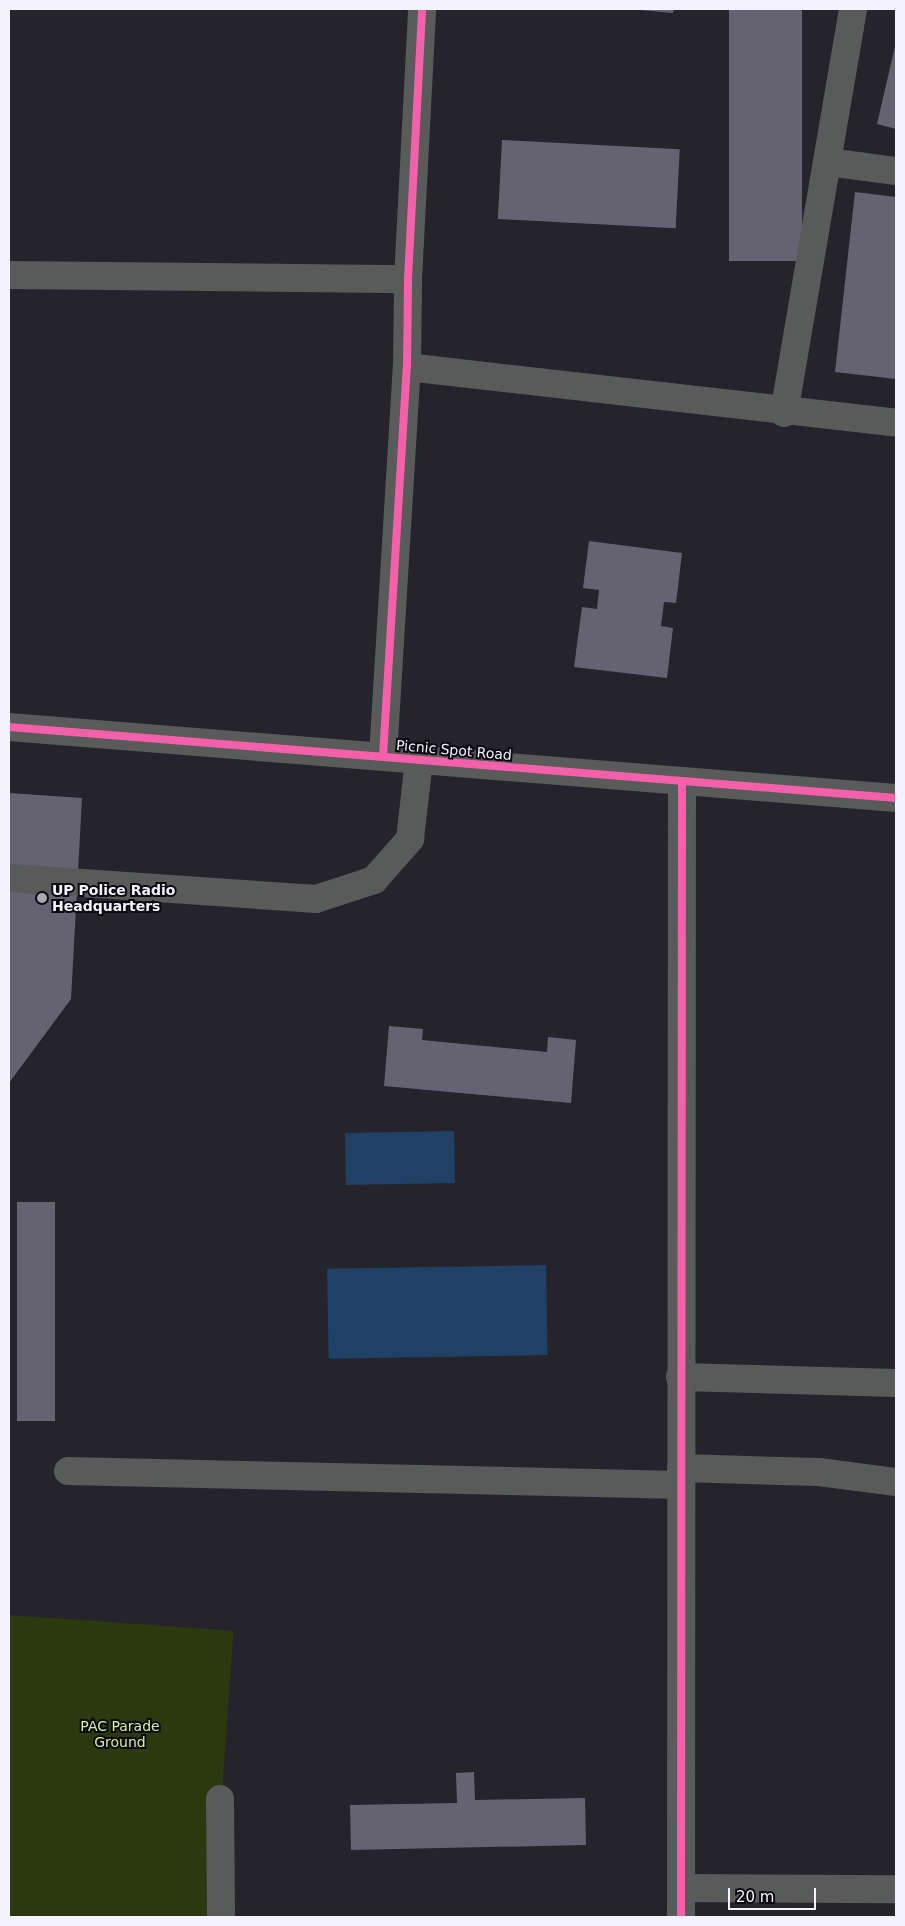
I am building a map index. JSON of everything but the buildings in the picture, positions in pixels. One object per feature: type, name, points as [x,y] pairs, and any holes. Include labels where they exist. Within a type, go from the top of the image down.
[{"type":"street","points":[[383,756],[407,368],[408,279],[422,9]]},
{"type":"street","points":[[784,413],[854,9]]},
{"type":"street","points":[[828,162],[896,171]]},
{"type":"street","points":[[9,275],[408,279]]},
{"type":"street","points":[[407,368],[784,413],[896,423]]},
{"type":"street","name":"Picnic Spot Road","points":[[9,726],[896,798]]},
{"type":"street","points":[[9,878],[316,899],[374,880],[410,839],[419,760]]},
{"type":"street","points":[[681,1917],[682,781]]},
{"type":"street","points":[[680,1377],[896,1383]]},
{"type":"street","points":[[68,1471],[680,1476],[819,1472],[896,1482]]},
{"type":"street","points":[[220,1799],[221,1917]]},
{"type":"street","points":[[681,1888],[896,1889]]},
{"type":"green space","name":"PAC Parade Ground","points":[[9,1615],[233,1631],[213,1917],[9,1917]]},
{"type":"water","points":[[454,1131],[455,1183],[346,1185],[345,1133]]},
{"type":"water","points":[[546,1265],[548,1355],[329,1359],[327,1269]]},
{"type":"cycle path","points":[[383,756],[407,367],[408,279],[422,9]]},
{"type":"cycle path","points":[[9,727],[896,798]]},
{"type":"cycle path","points":[[681,1917],[682,781]]},
{"type":"place","name":"UP Police Radio Headquarters","points":[[42,898]]}]
